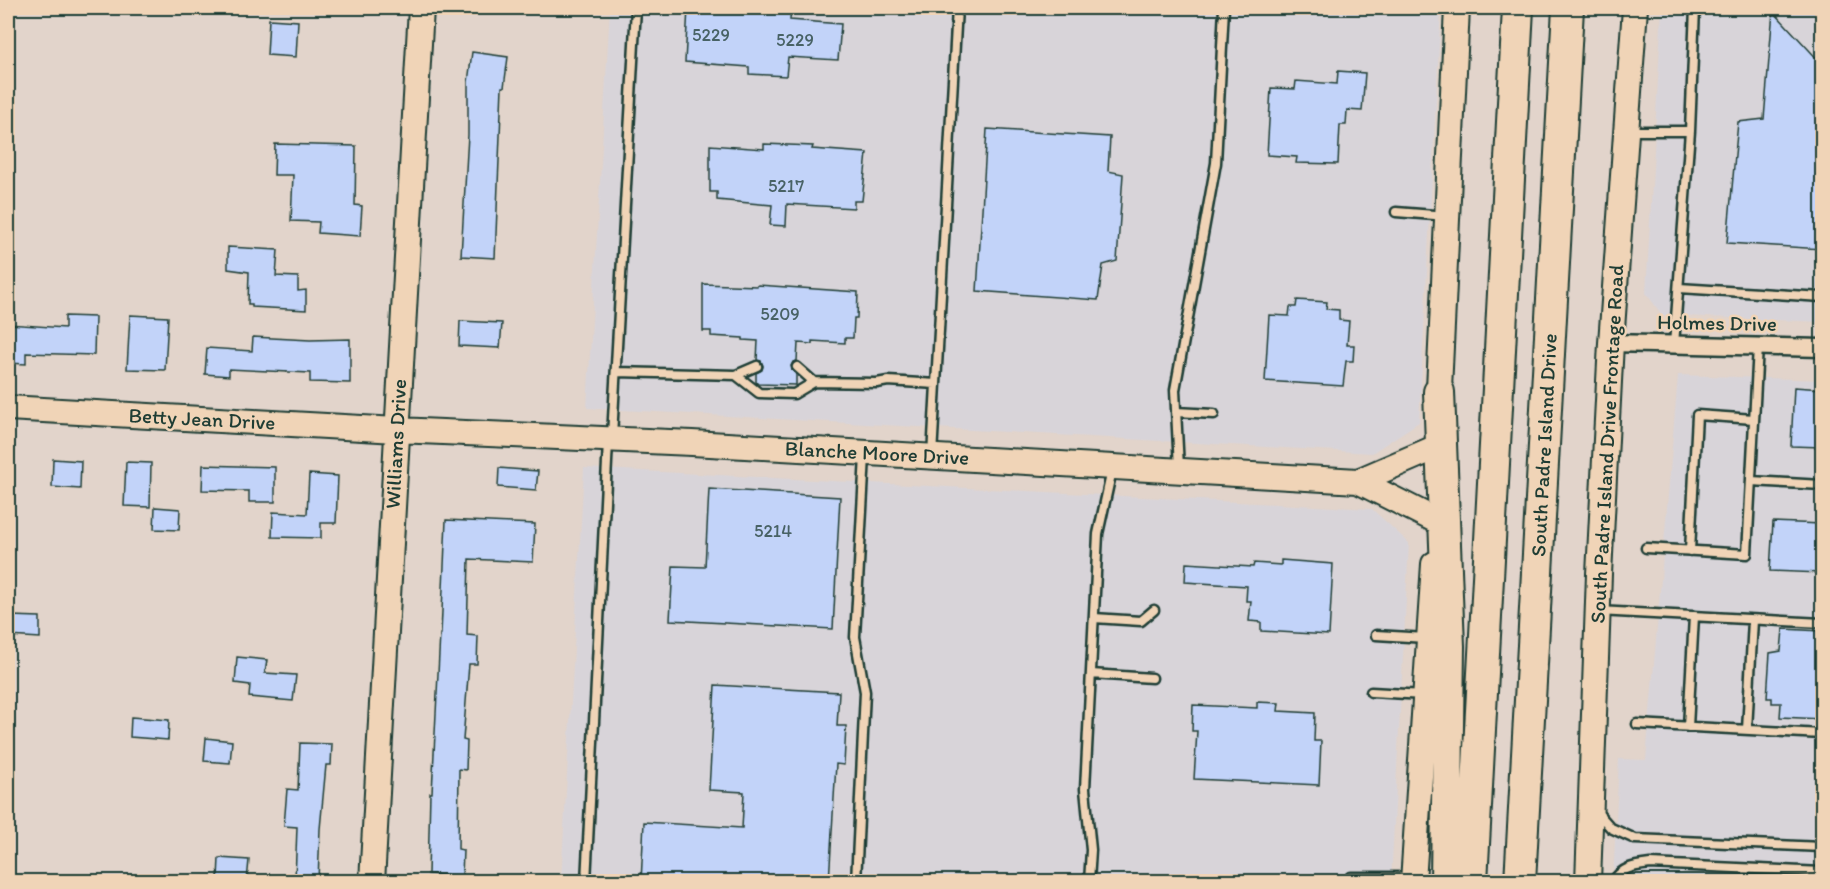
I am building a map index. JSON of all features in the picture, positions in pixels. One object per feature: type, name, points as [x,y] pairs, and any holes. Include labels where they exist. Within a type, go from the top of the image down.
[{"type":"highway","points":[[1472,882],[1518,8]]},
{"type":"highway","name":"South Padre Island Drive","points":[[1520,882],[1568,8]]},
{"type":"highway","points":[[1439,392],[1449,646],[1446,882]]},
{"type":"street","name":"Williams Drive","points":[[372,882],[421,8]]},
{"type":"street","points":[[1413,880],[1437,521],[1439,392],[1457,8]]},
{"type":"street","name":"South Padre Island Drive Frontage Road","points":[[1588,882],[1611,343],[1635,8]]},
{"type":"street","name":"Holmes Drive","points":[[1611,343],[1822,348]]},
{"type":"street","name":"Betty Jean Drive","points":[[8,408],[397,430]]},
{"type":"street","name":"Blanche Moore Drive","points":[[397,430],[610,439],[1358,480],[1437,521]]},
{"type":"street","name":"Blanche Moore Drive","points":[[1358,480],[1437,447]]},
{"type":"lane","points":[[586,882],[610,439],[617,372],[636,8]]},
{"type":"lane","points":[[932,456],[957,8]]},
{"type":"lane","points":[[1179,470],[1175,390],[1216,163],[1224,8]]},
{"type":"lane","points":[[1674,345],[1690,131],[1695,8]]},
{"type":"lane","points":[[1625,131],[1690,131]]},
{"type":"lane","points":[[1396,212],[1447,216]]},
{"type":"lane","points":[[1678,288],[1822,297]]},
{"type":"lane","points":[[1646,548],[1747,554],[1758,346]]},
{"type":"lane","points":[[617,372],[736,375],[757,366]]},
{"type":"lane","points":[[797,367],[814,382]]},
{"type":"lane","points":[[736,375],[759,393],[794,394],[814,382],[877,383],[888,381],[936,384]]},
{"type":"lane","points":[[1176,412],[1214,414]]},
{"type":"lane","points":[[1690,551],[1696,416],[1754,418]]},
{"type":"lane","points":[[856,882],[865,692],[855,637],[865,453]]},
{"type":"lane","points":[[1089,882],[1091,850],[1085,789],[1098,534],[1112,466]]},
{"type":"lane","points":[[1751,481],[1822,485]]},
{"type":"lane","points":[[1094,618],[1141,621],[1154,610]]},
{"type":"lane","points":[[1598,611],[1822,623]]},
{"type":"lane","points":[[1688,727],[1694,616]]},
{"type":"lane","points":[[1748,730],[1753,620]]},
{"type":"lane","points":[[1376,635],[1429,639]]},
{"type":"lane","points":[[1091,674],[1152,678]]},
{"type":"lane","points":[[1371,692],[1425,695]]},
{"type":"lane","points":[[1636,724],[1822,734]]},
{"type":"lane","points":[[1591,804],[1611,828],[1635,839],[1822,847]]},
{"type":"lane","points":[[1613,882],[1618,874],[1631,866],[1650,864],[1822,872]]},
{"type":"lane","points":[[1352,877],[1413,880]]},
{"type":"shaded area","points":[[610,8],[1441,8],[1419,422],[1372,453],[587,408]]},
{"type":"shaded area","points":[[1662,8],[1822,8],[1822,322],[1662,315],[1646,293]]},
{"type":"shaded area","points":[[1678,375],[1822,380],[1822,881],[1613,882],[1619,759],[1646,760]]},
{"type":"shaded area","points":[[584,468],[1372,509],[1409,543],[1391,881],[561,882]]},
{"type":"building","points":[[688,8],[791,8],[790,20],[841,24],[838,60],[788,57],[786,76],[749,74],[749,67],[685,62]]},
{"type":"building","points":[[1773,11],[1822,64],[1822,249],[1727,243],[1738,122],[1764,119]]},
{"type":"building","points":[[269,19],[298,21],[296,57],[267,55]]},
{"type":"building","points":[[472,52],[508,57],[504,87],[502,87],[495,258],[461,256],[468,135],[468,82]]},
{"type":"building","points":[[1338,71],[1365,73],[1362,111],[1347,110],[1346,125],[1340,125],[1338,164],[1296,163],[1297,157],[1267,155],[1271,88],[1295,89],[1296,81],[1337,84]]},
{"type":"building","points":[[987,129],[1110,137],[1108,171],[1123,174],[1117,261],[1103,265],[1098,300],[977,291]]},
{"type":"building","points":[[275,144],[356,146],[355,205],[362,206],[360,236],[318,233],[319,222],[291,221],[293,175],[274,175]]},
{"type":"building","points":[[764,144],[813,146],[812,149],[867,153],[862,201],[854,201],[854,208],[787,204],[786,226],[770,225],[772,205],[717,200],[717,192],[710,192],[710,145],[764,149]]},
{"type":"building","points":[[228,247],[278,250],[276,276],[298,277],[298,291],[306,290],[306,310],[252,307],[252,304],[248,304],[249,272],[228,269]]},
{"type":"building","points":[[703,284],[758,285],[858,292],[857,318],[854,318],[853,338],[845,338],[845,343],[812,341],[812,344],[798,343],[797,361],[791,366],[796,375],[796,385],[758,384],[756,373],[762,370],[763,366],[761,361],[757,360],[758,341],[711,336],[711,331],[703,331]]},
{"type":"building","points":[[1297,300],[1327,302],[1326,309],[1339,310],[1339,320],[1349,321],[1347,345],[1354,345],[1353,361],[1346,361],[1343,386],[1265,381],[1269,315],[1289,316],[1290,307],[1296,307]]},
{"type":"building","points":[[130,315],[168,317],[165,370],[127,369]]},
{"type":"building","points":[[65,316],[95,317],[94,355],[26,353],[26,364],[8,363],[8,324],[65,328]]},
{"type":"building","points":[[460,321],[502,323],[500,348],[459,346]]},
{"type":"building","points":[[253,337],[310,340],[350,339],[350,383],[310,382],[310,373],[229,369],[229,376],[205,374],[207,348],[252,351]]},
{"type":"building","points":[[1794,387],[1822,389],[1822,447],[1791,446]]},
{"type":"building","points":[[53,459],[81,461],[80,489],[52,487]]},
{"type":"building","points":[[126,462],[151,463],[150,507],[124,506]]},
{"type":"building","points":[[203,465],[275,467],[275,502],[249,502],[249,491],[202,490]]},
{"type":"building","points":[[499,468],[538,471],[536,490],[498,487]]},
{"type":"building","points":[[309,474],[338,476],[336,523],[321,523],[321,538],[272,537],[273,512],[307,514]]},
{"type":"building","points":[[709,489],[840,497],[833,629],[670,620],[673,566],[705,567]]},
{"type":"building","points":[[155,507],[180,509],[179,530],[154,529]]},
{"type":"building","points":[[446,520],[535,524],[533,562],[469,559],[467,635],[478,636],[477,664],[469,664],[463,740],[467,741],[466,770],[459,769],[458,849],[463,850],[462,876],[428,874],[430,793],[432,793]]},
{"type":"building","points":[[1773,522],[1822,524],[1822,573],[1770,571]]},
{"type":"building","points":[[1281,560],[1333,564],[1329,635],[1261,631],[1261,622],[1249,621],[1251,601],[1246,601],[1247,586],[1185,582],[1186,563],[1253,567],[1254,563],[1281,565]]},
{"type":"building","points":[[10,616],[40,617],[40,638],[9,636]]},
{"type":"building","points":[[1783,629],[1822,631],[1822,719],[1780,717],[1781,703],[1772,703],[1772,698],[1767,698],[1770,653],[1781,651]]},
{"type":"building","points":[[237,657],[267,660],[265,673],[296,675],[293,701],[249,697],[250,685],[235,683]]},
{"type":"building","points":[[715,685],[839,692],[837,726],[846,726],[844,765],[836,764],[829,882],[641,882],[644,822],[742,828],[744,792],[709,790]]},
{"type":"building","points":[[1257,702],[1279,703],[1278,711],[1315,713],[1314,741],[1321,741],[1319,785],[1194,779],[1197,731],[1192,731],[1193,705],[1257,708]]},
{"type":"building","points":[[131,717],[169,720],[168,740],[130,737]]},
{"type":"building","points":[[206,738],[232,741],[230,763],[204,761]]},
{"type":"building","points":[[300,743],[332,744],[331,765],[326,765],[318,881],[295,880],[297,827],[284,826],[287,789],[298,790]]},
{"type":"building","points":[[219,858],[249,860],[247,881],[218,879]]}]
